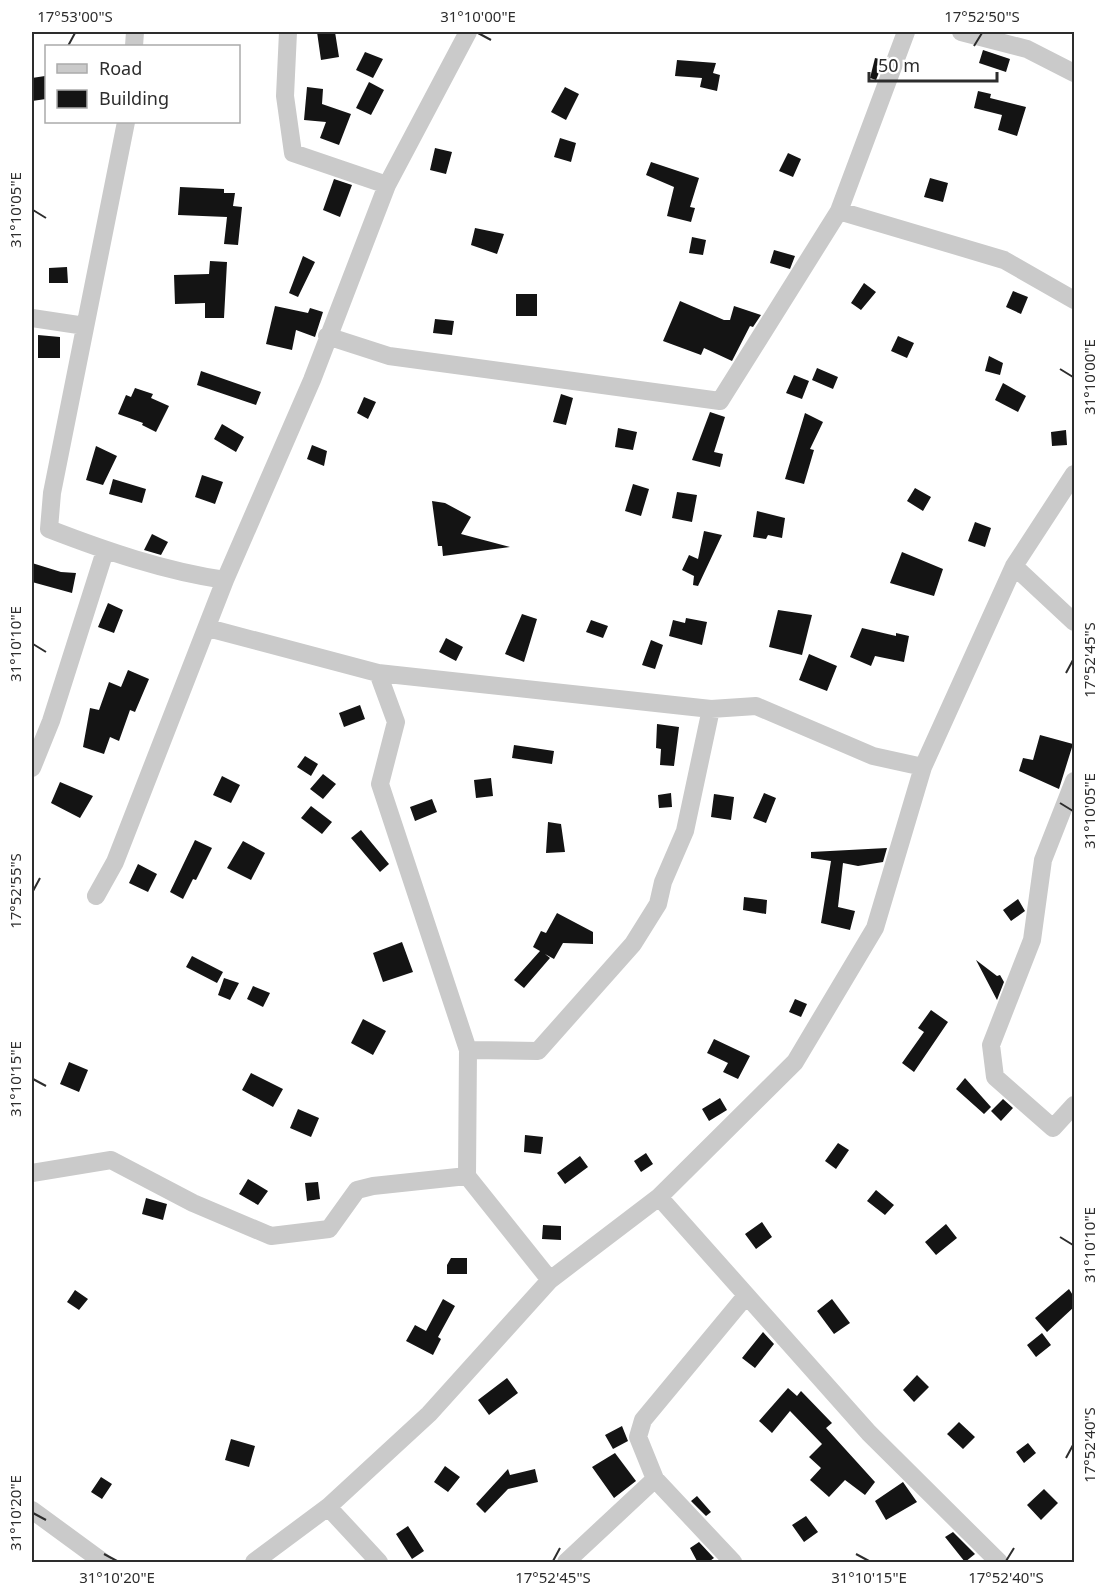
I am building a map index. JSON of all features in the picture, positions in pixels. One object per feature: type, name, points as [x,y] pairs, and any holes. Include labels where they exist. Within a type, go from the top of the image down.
[{"type":"street","points":[[288,32],[285,96],[293,153],[387,185]]},
{"type":"street","points":[[96,896],[115,862],[225,580],[312,380],[387,185],[468,32]]},
{"type":"street","points":[[327,336],[388,356],[720,401],[839,211],[906,32]]},
{"type":"street","points":[[961,32],[1027,49],[1074,73]]},
{"type":"street","points":[[126,123],[52,493],[49,529],[105,551],[190,575],[225,580]]},
{"type":"street","points":[[839,211],[1004,260],[1074,300]]},
{"type":"street","points":[[32,318],[85,326]]},
{"type":"street","points":[[254,1563],[328,1507],[429,1414],[550,1280],[659,1197],[795,1062],[875,928],[923,767],[1014,566],[1074,474]]},
{"type":"street","points":[[32,768],[51,721],[105,551]]},
{"type":"street","points":[[1014,566],[1074,622]]},
{"type":"street","points":[[208,628],[378,673],[711,709],[756,706],[873,756],[923,767]]},
{"type":"street","points":[[378,673],[396,722],[380,784],[468,1050],[467,1176],[550,1280]]},
{"type":"street","points":[[468,1050],[538,1051],[633,944],[658,904],[663,882],[685,831],[711,709]]},
{"type":"street","points":[[1074,781],[1043,860],[1032,940],[991,1045],[995,1077],[1053,1128],[1074,1105]]},
{"type":"street","points":[[32,1173],[111,1160],[193,1203],[271,1236],[329,1228],[357,1190],[467,1176]]},
{"type":"street","points":[[659,1197],[745,1297],[869,1433],[999,1563]]},
{"type":"street","points":[[733,1563],[655,1479],[638,1437],[643,1420],[745,1297]]},
{"type":"street","points":[[566,1563],[655,1479]]},
{"type":"street","points":[[328,1507],[379,1563]]},
{"type":"street","points":[[32,1510],[103,1563]]},
{"type":"building","points":[[317,32],[335,32],[339,57],[321,60]]},
{"type":"building","points":[[983,50],[1010,59],[1006,72],[979,63]]},
{"type":"building","points":[[365,52],[383,59],[373,78],[356,70]]},
{"type":"building","points":[[875,58],[884,60],[876,80],[870,78]]},
{"type":"building","points":[[677,60],[716,63],[713,73],[720,75],[717,91],[700,87],[702,78],[675,76]]},
{"type":"building","points":[[45,76],[45,99],[32,101],[32,78]]},
{"type":"building","points":[[369,82],[384,90],[371,115],[356,108]]},
{"type":"building","points":[[307,87],[323,89],[322,104],[351,114],[339,145],[320,138],[326,122],[304,120]]},
{"type":"building","points":[[565,87],[579,94],[566,120],[551,112]]},
{"type":"building","points":[[978,91],[991,94],[990,98],[1026,107],[1017,136],[998,130],[1002,115],[974,108]]},
{"type":"building","points":[[560,138],[576,143],[571,162],[554,157]]},
{"type":"building","points":[[435,148],[452,152],[446,174],[430,170]]},
{"type":"building","points":[[788,153],[801,159],[793,177],[779,171]]},
{"type":"building","points":[[651,162],[699,178],[690,207],[695,208],[691,222],[667,216],[674,187],[646,175]]},
{"type":"building","points":[[930,178],[948,183],[943,202],[924,197]]},
{"type":"building","points":[[334,179],[352,185],[340,217],[323,210]]},
{"type":"building","points":[[180,187],[224,189],[224,193],[235,193],[233,206],[242,207],[238,245],[224,244],[227,217],[178,215]]},
{"type":"building","points":[[475,228],[504,234],[497,254],[471,245]]},
{"type":"building","points":[[692,237],[706,240],[703,255],[689,253]]},
{"type":"building","points":[[774,250],[795,256],[790,269],[770,263]]},
{"type":"building","points":[[303,256],[315,262],[298,297],[289,293]]},
{"type":"building","points":[[210,261],[227,262],[224,318],[205,318],[205,303],[175,304],[174,275],[209,274]]},
{"type":"building","points":[[67,267],[68,283],[49,283],[49,268]]},
{"type":"building","points":[[864,283],[876,292],[861,310],[851,303]]},
{"type":"building","points":[[1013,291],[1028,297],[1021,314],[1006,307]]},
{"type":"building","points":[[516,294],[537,294],[537,316],[516,316]]},
{"type":"building","points":[[680,301],[724,320],[730,320],[734,306],[761,315],[753,327],[750,326],[732,361],[704,348],[701,355],[663,341]]},
{"type":"building","points":[[275,306],[308,313],[310,308],[323,312],[315,337],[296,330],[292,350],[266,344]]},
{"type":"building","points":[[435,319],[454,321],[452,335],[433,333]]},
{"type":"building","points":[[38,335],[60,337],[60,358],[38,358]]},
{"type":"building","points":[[898,336],[914,343],[907,358],[891,351]]},
{"type":"building","points":[[989,356],[1003,363],[1000,375],[985,371]]},
{"type":"building","points":[[817,368],[838,377],[833,389],[812,380]]},
{"type":"building","points":[[201,371],[261,392],[256,405],[197,385]]},
{"type":"building","points":[[794,375],[809,381],[802,399],[786,393]]},
{"type":"building","points":[[1003,383],[1026,396],[1018,412],[995,400]]},
{"type":"building","points":[[135,388],[153,394],[151,398],[169,406],[156,432],[142,425],[143,423],[118,414],[126,395],[131,397]]},
{"type":"building","points":[[561,394],[573,398],[566,425],[553,422]]},
{"type":"building","points":[[364,397],[376,402],[368,419],[357,413]]},
{"type":"building","points":[[710,412],[725,417],[714,452],[723,454],[720,467],[692,460]]},
{"type":"building","points":[[805,413],[823,422],[810,449],[814,450],[804,484],[785,479]]},
{"type":"building","points":[[222,424],[244,437],[236,452],[214,439]]},
{"type":"building","points":[[618,428],[637,432],[633,450],[615,447]]},
{"type":"building","points":[[1066,430],[1067,445],[1052,446],[1051,432]]},
{"type":"building","points":[[312,445],[327,451],[324,466],[307,459]]},
{"type":"building","points":[[96,446],[117,456],[103,485],[86,480]]},
{"type":"building","points":[[202,475],[223,482],[215,504],[195,497]]},
{"type":"building","points":[[113,479],[146,489],[142,503],[109,494]]},
{"type":"building","points":[[633,484],[649,489],[641,516],[625,511]]},
{"type":"building","points":[[915,488],[931,497],[923,511],[907,501]]},
{"type":"building","points":[[677,492],[697,495],[692,522],[672,518]]},
{"type":"building","points":[[432,501],[445,503],[471,517],[461,534],[510,547],[443,556],[442,546],[438,546]]},
{"type":"building","points":[[757,511],[785,518],[782,538],[768,535],[766,539],[753,537]]},
{"type":"building","points":[[975,522],[991,528],[985,547],[968,541]]},
{"type":"building","points":[[704,531],[722,535],[698,586],[693,585],[694,576],[682,570],[689,555],[698,559]]},
{"type":"building","points":[[152,534],[168,542],[161,555],[144,550]]},
{"type":"building","points":[[902,552],[943,569],[934,596],[890,583]]},
{"type":"building","points":[[32,563],[61,572],[76,573],[72,593],[32,582]]},
{"type":"building","points":[[108,603],[123,610],[114,633],[98,627]]},
{"type":"building","points":[[778,610],[812,615],[802,655],[769,647]]},
{"type":"building","points":[[522,614],[537,619],[524,662],[505,654]]},
{"type":"building","points":[[686,618],[707,622],[702,645],[669,636],[673,620],[685,623]]},
{"type":"building","points":[[591,620],[608,626],[603,638],[586,632]]},
{"type":"building","points":[[862,628],[896,636],[896,633],[909,636],[904,662],[875,656],[871,666],[850,657]]},
{"type":"building","points":[[446,638],[463,647],[456,661],[439,652]]},
{"type":"building","points":[[651,640],[663,645],[655,669],[642,665]]},
{"type":"building","points":[[809,654],[837,666],[827,691],[799,680]]},
{"type":"building","points":[[128,670],[149,679],[135,712],[130,710],[119,741],[110,737],[104,754],[83,747],[90,708],[99,710],[109,682],[121,687]]},
{"type":"building","points":[[360,705],[365,719],[344,727],[339,713]]},
{"type":"building","points":[[657,724],[679,727],[674,766],[660,765],[661,749],[656,748]]},
{"type":"building","points":[[1040,735],[1073,744],[1059,789],[1019,771],[1023,758],[1033,760]]},
{"type":"building","points":[[514,745],[554,751],[552,764],[512,758]]},
{"type":"building","points":[[305,756],[318,764],[311,776],[297,767]]},
{"type":"building","points":[[323,774],[336,784],[323,799],[310,789]]},
{"type":"building","points":[[222,776],[240,785],[231,803],[213,795]]},
{"type":"building","points":[[491,778],[493,796],[476,798],[474,780]]},
{"type":"building","points":[[60,782],[93,796],[80,818],[51,803]]},
{"type":"building","points":[[671,793],[672,807],[659,808],[658,795]]},
{"type":"building","points":[[764,793],[776,798],[766,823],[753,818]]},
{"type":"building","points":[[714,794],[734,797],[731,820],[711,817]]},
{"type":"building","points":[[432,799],[437,812],[415,821],[410,807]]},
{"type":"building","points":[[311,806],[332,822],[322,834],[301,818]]},
{"type":"building","points":[[548,822],[561,824],[565,852],[546,853]]},
{"type":"building","points":[[361,830],[389,864],[380,872],[351,838]]},
{"type":"building","points":[[195,840],[212,848],[196,880],[193,879],[183,899],[170,892]]},
{"type":"building","points":[[243,841],[265,853],[251,880],[227,868]]},
{"type":"building","points":[[887,848],[883,862],[858,866],[843,863],[838,907],[855,911],[850,930],[821,923],[831,861],[811,858],[811,852]]},
{"type":"building","points":[[138,864],[157,874],[148,892],[129,883]]},
{"type":"building","points":[[744,897],[767,900],[766,914],[743,910]]},
{"type":"building","points":[[1018,899],[1025,911],[1011,921],[1003,910]]},
{"type":"building","points":[[557,913],[593,932],[593,944],[563,943],[554,959],[545,954],[550,958],[524,988],[514,980],[540,951],[533,947],[541,931],[546,933]]},
{"type":"building","points":[[402,942],[413,972],[383,982],[373,953]]},
{"type":"building","points":[[192,956],[223,972],[217,983],[186,967]]},
{"type":"building","points":[[976,960],[997,976],[1000,975],[1004,982],[997,1000]]},
{"type":"building","points":[[224,978],[239,983],[230,1000],[218,995]]},
{"type":"building","points":[[253,986],[270,993],[263,1007],[247,999]]},
{"type":"building","points":[[795,999],[807,1004],[801,1017],[789,1012]]},
{"type":"building","points":[[931,1010],[948,1022],[914,1072],[902,1063],[924,1032],[918,1028]]},
{"type":"building","points":[[363,1019],[386,1031],[373,1055],[351,1043]]},
{"type":"building","points":[[714,1039],[750,1056],[738,1079],[723,1072],[728,1063],[707,1053]]},
{"type":"building","points":[[69,1062],[88,1070],[79,1092],[60,1084]]},
{"type":"building","points":[[251,1073],[283,1089],[273,1107],[242,1090]]},
{"type":"building","points":[[965,1078],[991,1107],[984,1114],[956,1089]]},
{"type":"building","points":[[720,1098],[727,1110],[709,1121],[702,1109]]},
{"type":"building","points":[[1003,1099],[1013,1108],[1001,1121],[991,1111]]},
{"type":"building","points":[[298,1109],[319,1118],[311,1137],[290,1128]]},
{"type":"building","points":[[525,1135],[543,1137],[541,1154],[524,1152]]},
{"type":"building","points":[[838,1143],[849,1150],[836,1169],[825,1161]]},
{"type":"building","points":[[646,1153],[653,1164],[641,1172],[634,1161]]},
{"type":"building","points":[[580,1156],[588,1167],[565,1184],[557,1173]]},
{"type":"building","points":[[248,1179],[268,1191],[258,1205],[239,1194]]},
{"type":"building","points":[[318,1182],[320,1199],[307,1201],[305,1183]]},
{"type":"building","points":[[876,1190],[894,1205],[885,1215],[867,1201]]},
{"type":"building","points":[[146,1198],[167,1204],[163,1220],[142,1214]]},
{"type":"building","points":[[762,1222],[772,1237],[756,1249],[745,1234]]},
{"type":"building","points":[[946,1224],[957,1238],[936,1255],[925,1242]]},
{"type":"building","points":[[543,1225],[561,1226],[561,1240],[542,1239]]},
{"type":"building","points":[[451,1258],[467,1258],[467,1274],[447,1274],[447,1265]]},
{"type":"building","points":[[1069,1289],[1074,1297],[1074,1307],[1047,1332],[1035,1318]]},
{"type":"building","points":[[75,1290],[88,1299],[79,1310],[67,1302]]},
{"type":"building","points":[[443,1299],[455,1306],[438,1337],[441,1339],[433,1355],[406,1341],[415,1325],[426,1331]]},
{"type":"building","points":[[832,1299],[850,1323],[834,1334],[817,1311]]},
{"type":"building","points":[[763,1332],[774,1344],[755,1368],[742,1358]]},
{"type":"building","points":[[1042,1333],[1051,1345],[1036,1357],[1027,1345]]},
{"type":"building","points":[[917,1375],[929,1387],[914,1402],[903,1390]]},
{"type":"building","points":[[507,1378],[518,1393],[489,1415],[478,1400]]},
{"type":"building","points":[[788,1388],[797,1396],[801,1391],[832,1423],[826,1428],[875,1482],[865,1495],[845,1480],[829,1497],[810,1480],[821,1468],[809,1457],[822,1444],[790,1411],[772,1433],[759,1421]]},
{"type":"building","points":[[959,1422],[975,1437],[963,1449],[947,1434]]},
{"type":"building","points":[[622,1426],[628,1441],[613,1449],[605,1435]]},
{"type":"building","points":[[231,1439],[255,1446],[249,1467],[225,1460]]},
{"type":"building","points":[[1028,1443],[1036,1453],[1024,1463],[1016,1452]]},
{"type":"building","points":[[615,1453],[636,1481],[614,1498],[592,1467]]},
{"type":"building","points":[[445,1466],[460,1477],[448,1492],[434,1482]]},
{"type":"building","points":[[508,1469],[510,1475],[535,1469],[538,1482],[508,1489],[485,1513],[476,1504]]},
{"type":"building","points":[[101,1477],[112,1484],[102,1499],[91,1492]]},
{"type":"building","points":[[903,1482],[917,1502],[886,1520],[875,1501]]},
{"type":"building","points":[[1044,1489],[1058,1503],[1041,1520],[1027,1505]]},
{"type":"building","points":[[697,1496],[711,1512],[706,1516],[691,1501]]},
{"type":"building","points":[[806,1516],[818,1532],[804,1542],[792,1525]]},
{"type":"building","points":[[408,1526],[424,1551],[412,1559],[396,1534]]},
{"type":"building","points":[[953,1532],[975,1554],[965,1562],[945,1537]]},
{"type":"building","points":[[699,1542],[714,1558],[707,1563],[698,1563],[690,1548]]}]
